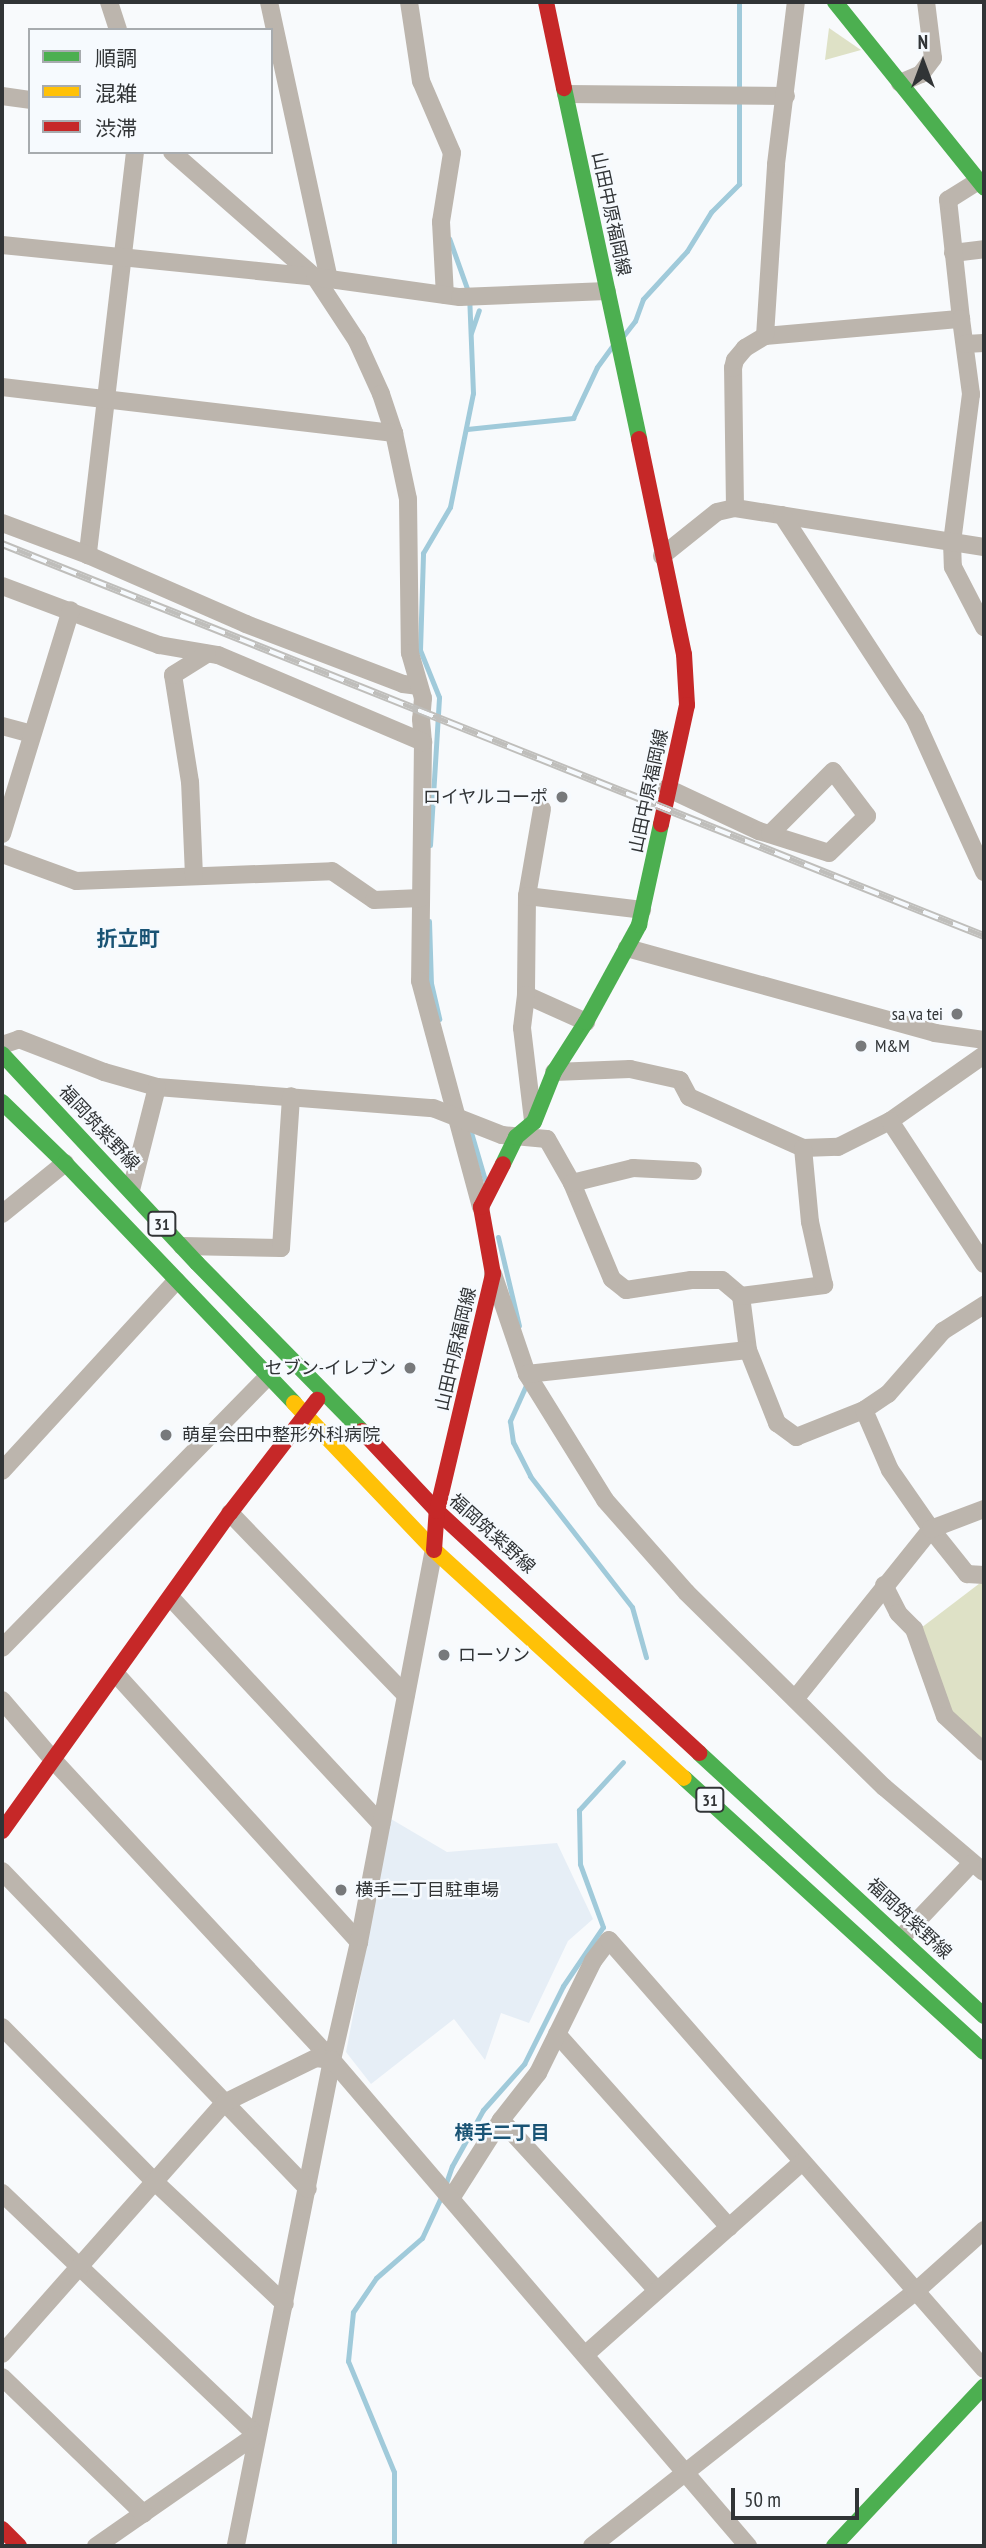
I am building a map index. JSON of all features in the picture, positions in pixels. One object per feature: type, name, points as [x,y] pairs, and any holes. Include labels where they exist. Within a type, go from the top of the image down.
[{"type":"main road","name":"山田中原福岡線","points":[[434,1550],[437,1511],[493,1274],[482,1205],[509,1136],[534,1122],[554,1072],[586,1022],[627,948],[642,910],[687,705],[684,654],[546,2]]},
{"type":"main road","points":[[835,2],[981,184]]},
{"type":"main road","name":"福岡筑紫野線","points":[[2,1054],[437,1511],[984,2016]]},
{"type":"main road","name":"31","points":[[2,1102],[65,1163],[434,1550],[984,2052]]},
{"type":"main road","points":[[2,1831],[172,1598],[230,1513],[325,1392]]},
{"type":"main road","points":[[834,2546],[984,2386]]},
{"type":"main road","points":[[2,2529],[19,2546]]},
{"type":"street","points":[[109,2],[117,28]]},
{"type":"street","points":[[269,2],[322,278],[357,341],[381,394],[394,433],[408,499],[410,653],[424,698],[421,719],[420,981],[482,1205]]},
{"type":"street","points":[[409,2],[421,81],[452,153],[441,222],[461,296]]},
{"type":"street","points":[[765,336],[776,164],[796,2]]},
{"type":"street","points":[[900,83],[921,74],[933,58],[926,2]]},
{"type":"street","points":[[566,94],[786,96]]},
{"type":"street","points":[[2,96],[28,100]]},
{"type":"street","points":[[88,555],[135,154]]},
{"type":"street","points":[[174,154],[322,278]]},
{"type":"street","points":[[981,184],[948,200],[971,394],[953,542],[953,567],[984,627]]},
{"type":"street","points":[[2,245],[322,278],[461,296],[607,291]]},
{"type":"street","points":[[953,253],[984,249]]},
{"type":"street","points":[[735,508],[735,360],[745,348],[765,336],[961,319]]},
{"type":"street","points":[[965,344],[984,343]]},
{"type":"street","points":[[2,387],[394,433]]},
{"type":"street","points":[[662,556],[717,512],[735,508],[984,547]]},
{"type":"street","points":[[782,515],[915,719],[984,872]]},
{"type":"street","points":[[2,523],[88,555],[246,624],[403,684],[419,686]]},
{"type":"street","points":[[2,586],[159,645],[218,655],[423,742]]},
{"type":"street","points":[[2,834],[30,734],[71,610]]},
{"type":"street","points":[[194,876],[190,782],[173,676],[207,654]]},
{"type":"street","points":[[2,726],[30,734]]},
{"type":"street","points":[[667,788],[770,834],[829,853],[867,816],[833,771],[770,834]]},
{"type":"street","points":[[534,1122],[522,1028],[526,995],[527,896],[542,810]]},
{"type":"street","points":[[2,854],[76,881],[332,870],[374,900],[421,898]]},
{"type":"street","points":[[527,896],[642,910]]},
{"type":"street","points":[[627,948],[935,1033],[984,1040]]},
{"type":"street","points":[[526,995],[586,1022]]},
{"type":"street","points":[[2,1045],[19,1039],[104,1072],[156,1087],[433,1108],[509,1136],[547,1139],[572,1183],[612,1279],[626,1290],[691,1280],[722,1280],[741,1296],[748,1350],[778,1423],[796,1437],[863,1410],[888,1394],[943,1331],[984,1305]]},
{"type":"street","points":[[554,1072],[630,1069],[680,1080],[689,1097],[803,1148],[838,1147],[890,1121],[984,1055]]},
{"type":"street","points":[[131,1190],[156,1087]]},
{"type":"street","points":[[182,1246],[281,1248],[291,1096]]},
{"type":"street","points":[[890,1121],[984,1264]]},
{"type":"street","points":[[741,1296],[824,1285],[810,1222],[803,1148]]},
{"type":"street","points":[[2,1214],[65,1163]]},
{"type":"street","points":[[572,1183],[633,1168],[693,1171]]},
{"type":"street","points":[[493,1274],[526,1370],[605,1500],[686,1592],[884,1787],[978,1868],[901,1938]]},
{"type":"street","points":[[2,1471],[176,1280]]},
{"type":"street","points":[[526,1370],[748,1350]]},
{"type":"street","points":[[2,1648],[268,1376]]},
{"type":"street","points":[[863,1410],[890,1470],[931,1529],[967,1574],[984,1575]]},
{"type":"street","points":[[795,1699],[931,1529],[984,1509]]},
{"type":"street","points":[[230,1513],[406,1695]]},
{"type":"street","points":[[236,2546],[332,2060],[359,1942],[434,1550]]},
{"type":"street","points":[[884,1585],[898,1613],[914,1629],[945,1716],[984,1752]]},
{"type":"street","points":[[172,1598],[381,1824]]},
{"type":"street","points":[[116,1674],[359,1942]]},
{"type":"street","points":[[2,1700],[54,1762],[332,2060],[748,2546]]},
{"type":"street","points":[[2,1871],[308,2189]]},
{"type":"street","points":[[445,2190],[538,2073],[593,1961],[609,1940],[984,2370]]},
{"type":"street","points":[[2,2027],[155,2182],[285,2304]]},
{"type":"street","points":[[557,2034],[729,2227]]},
{"type":"street","points":[[2,2354],[224,2103],[316,2058],[332,2060]]},
{"type":"street","points":[[501,2120],[657,2290]]},
{"type":"street","points":[[586,2354],[802,2162]]},
{"type":"street","points":[[2,2193],[256,2435]]},
{"type":"street","points":[[592,2546],[683,2471],[915,2292],[984,2230]]},
{"type":"street","points":[[2,2377],[144,2514]]},
{"type":"street","points":[[96,2546],[256,2435]]},
{"type":"shaded area","points":[[391,1819],[447,1852],[557,1843],[593,1919],[568,1941],[529,2023],[501,2013],[485,2060],[454,2019],[371,2084],[346,2052]]},
{"type":"green space","points":[[829,28],[861,50],[825,60]]},
{"type":"green space","points":[[984,1580],[984,1742],[948,1708],[921,1628]]},
{"type":"waterway","points":[[624,335],[635,321],[643,299],[687,251],[711,212],[739,184],[739,2]]},
{"type":"waterway","points":[[430,845],[439,697],[420,650],[423,553],[450,507],[473,393],[469,294],[449,238]]},
{"type":"waterway","points":[[471,333],[479,310]]},
{"type":"waterway","points":[[467,429],[573,418],[597,367],[612,346]]},
{"type":"waterway","points":[[429,921],[431,983],[439,1019]]},
{"type":"waterway","points":[[470,1129],[485,1180]]},
{"type":"waterway","points":[[498,1237],[519,1326]]},
{"type":"waterway","points":[[527,1383],[510,1421],[513,1442],[530,1476],[632,1607],[646,1657]]},
{"type":"waterway","points":[[445,2186],[452,2166],[483,2110],[524,2064],[563,1986],[603,1927],[580,1864],[579,1810],[623,1762]]},
{"type":"waterway","points":[[394,2546],[394,2472],[348,2361],[353,2312],[376,2278],[422,2238],[442,2195]]},
{"type":"railway","points":[[2,544],[984,936]]},
{"type":"traffic: fast","points":[[835,2],[984,187]]},
{"type":"traffic: fast","points":[[564,88],[639,439]]},
{"type":"traffic: fast","points":[[503,1164],[516,1137],[534,1122],[554,1072],[586,1022],[639,925],[661,824]]},
{"type":"traffic: fast","points":[[2,1054],[197,1263],[362,1431]]},
{"type":"traffic: fast","points":[[2,1102],[65,1163],[294,1403]]},
{"type":"traffic: fast","points":[[699,1753],[984,2016]]},
{"type":"traffic: fast","points":[[684,1778],[984,2052]]},
{"type":"traffic: fast","points":[[834,2546],[984,2386]]},
{"type":"traffic: slow","points":[[294,1403],[434,1550],[684,1778]]},
{"type":"traffic: jam","points":[[546,2],[564,88]]},
{"type":"traffic: jam","points":[[639,439],[684,654],[687,705],[661,824]]},
{"type":"traffic: jam","points":[[434,1550],[437,1511],[493,1274],[481,1207],[503,1164]]},
{"type":"traffic: jam","points":[[2,1831],[230,1513],[317,1400]]},
{"type":"traffic: jam","points":[[362,1431],[437,1511],[699,1753]]},
{"type":"traffic: jam","points":[[2,2529],[19,2546]]},
{"type":"place","name":"ロイヤルコーポ","points":[[562,797]]},
{"type":"place","name":"sa va tei","points":[[957,1014]]},
{"type":"place","name":"M&M","points":[[861,1046]]},
{"type":"place","name":"セブン-イレブン","points":[[410,1368]]},
{"type":"place","name":"萌星会田中整形外科病院","points":[[166,1435]]},
{"type":"place","name":"ローソン","points":[[444,1655]]},
{"type":"place","name":"横手二丁目駐車場","points":[[341,1890]]},
{"type":"district","name":"折立町","points":[[128,939]]},
{"type":"district","name":"横手二丁目","points":[[502,2133]]}]
